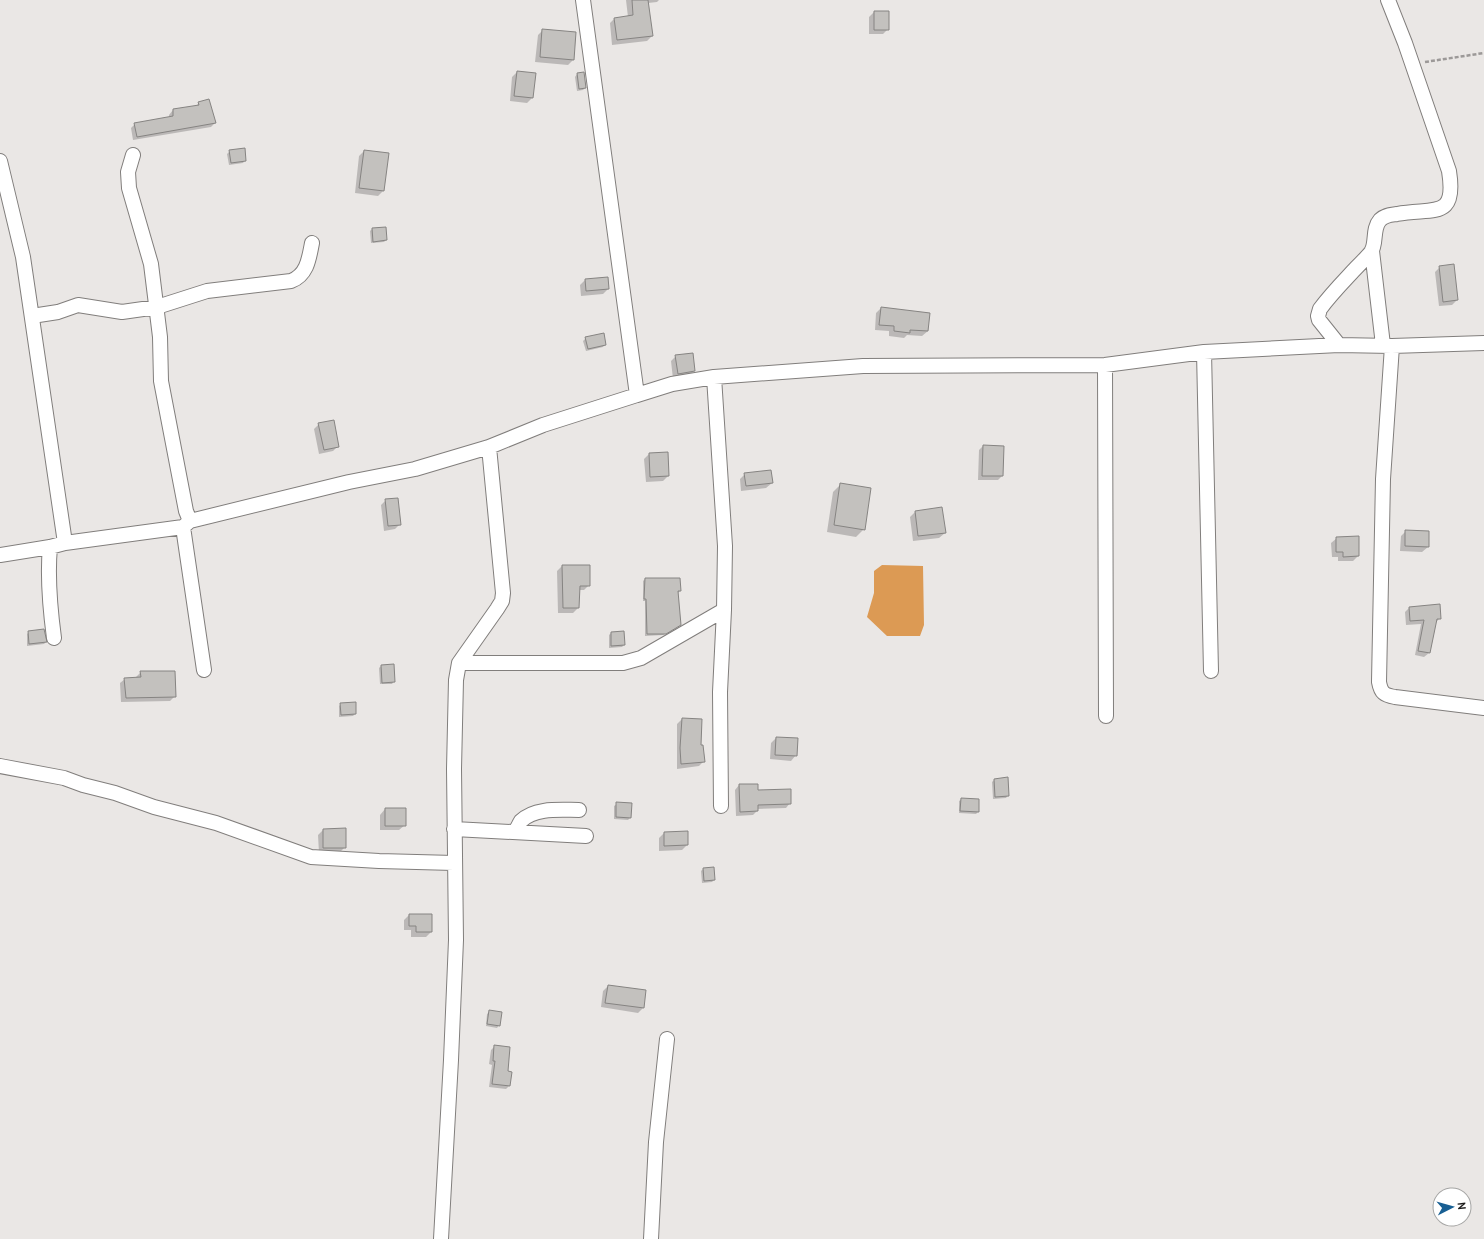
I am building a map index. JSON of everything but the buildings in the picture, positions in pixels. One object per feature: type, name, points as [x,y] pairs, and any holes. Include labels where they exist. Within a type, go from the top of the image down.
[{"type":"street","points":[[583,0],[636,395]]},
{"type":"street","points":[[1388,0],[1449,171],[1452,190],[1449,202],[1446,206],[1439,209],[1400,213],[1386,216],[1381,219],[1375,232],[1372,251],[1387,346],[1383,479],[1380,690],[1385,695],[1395,697],[1484,708]]},
{"type":"street","points":[[133,155],[128,172],[129,188],[151,264],[160,337],[160,363],[164,402],[186,511],[186,524],[204,670]]},
{"type":"street","points":[[0,161],[23,257],[65,543]]},
{"type":"street","points":[[32,316],[58,312],[78,305],[122,312],[157,307],[207,291],[290,281],[297,278],[304,271],[307,265],[312,243]]},
{"type":"street","points":[[1338,345],[1319,320],[1318,316],[1320,309],[1372,251]]},
{"type":"street","points":[[0,555],[186,524],[349,482],[415,470],[490,446],[543,425],[636,395],[672,384],[714,377],[863,366],[1105,364],[1204,352],[1338,345],[1387,346],[1484,343]]},
{"type":"street","points":[[1204,352],[1211,671]]},
{"type":"street","points":[[1105,364],[1106,716]]},
{"type":"street","points":[[714,377],[724,546],[724,610],[720,692],[721,806]]},
{"type":"street","points":[[441,1239],[456,940],[454,829],[456,680],[459,663],[498,609],[502,601],[503,593],[490,446]]},
{"type":"street","points":[[50,547],[48,568],[54,638]]},
{"type":"street","points":[[459,663],[623,663],[641,658],[724,610]]},
{"type":"street","points":[[0,766],[64,778],[83,785],[115,793],[154,808],[216,823],[311,857],[454,863]]},
{"type":"street","points":[[515,832],[521,822],[531,814],[560,810],[579,810]]},
{"type":"street","points":[[454,829],[586,836]]},
{"type":"street","points":[[651,1239],[656,1142],[667,1039]]},
{"type":"path","points":[[1412,64],[1484,53]]},
{"type":"shaded area","points":[[882,565],[923,566],[924,625],[920,636],[887,636],[867,617],[874,593],[874,571]]}]
